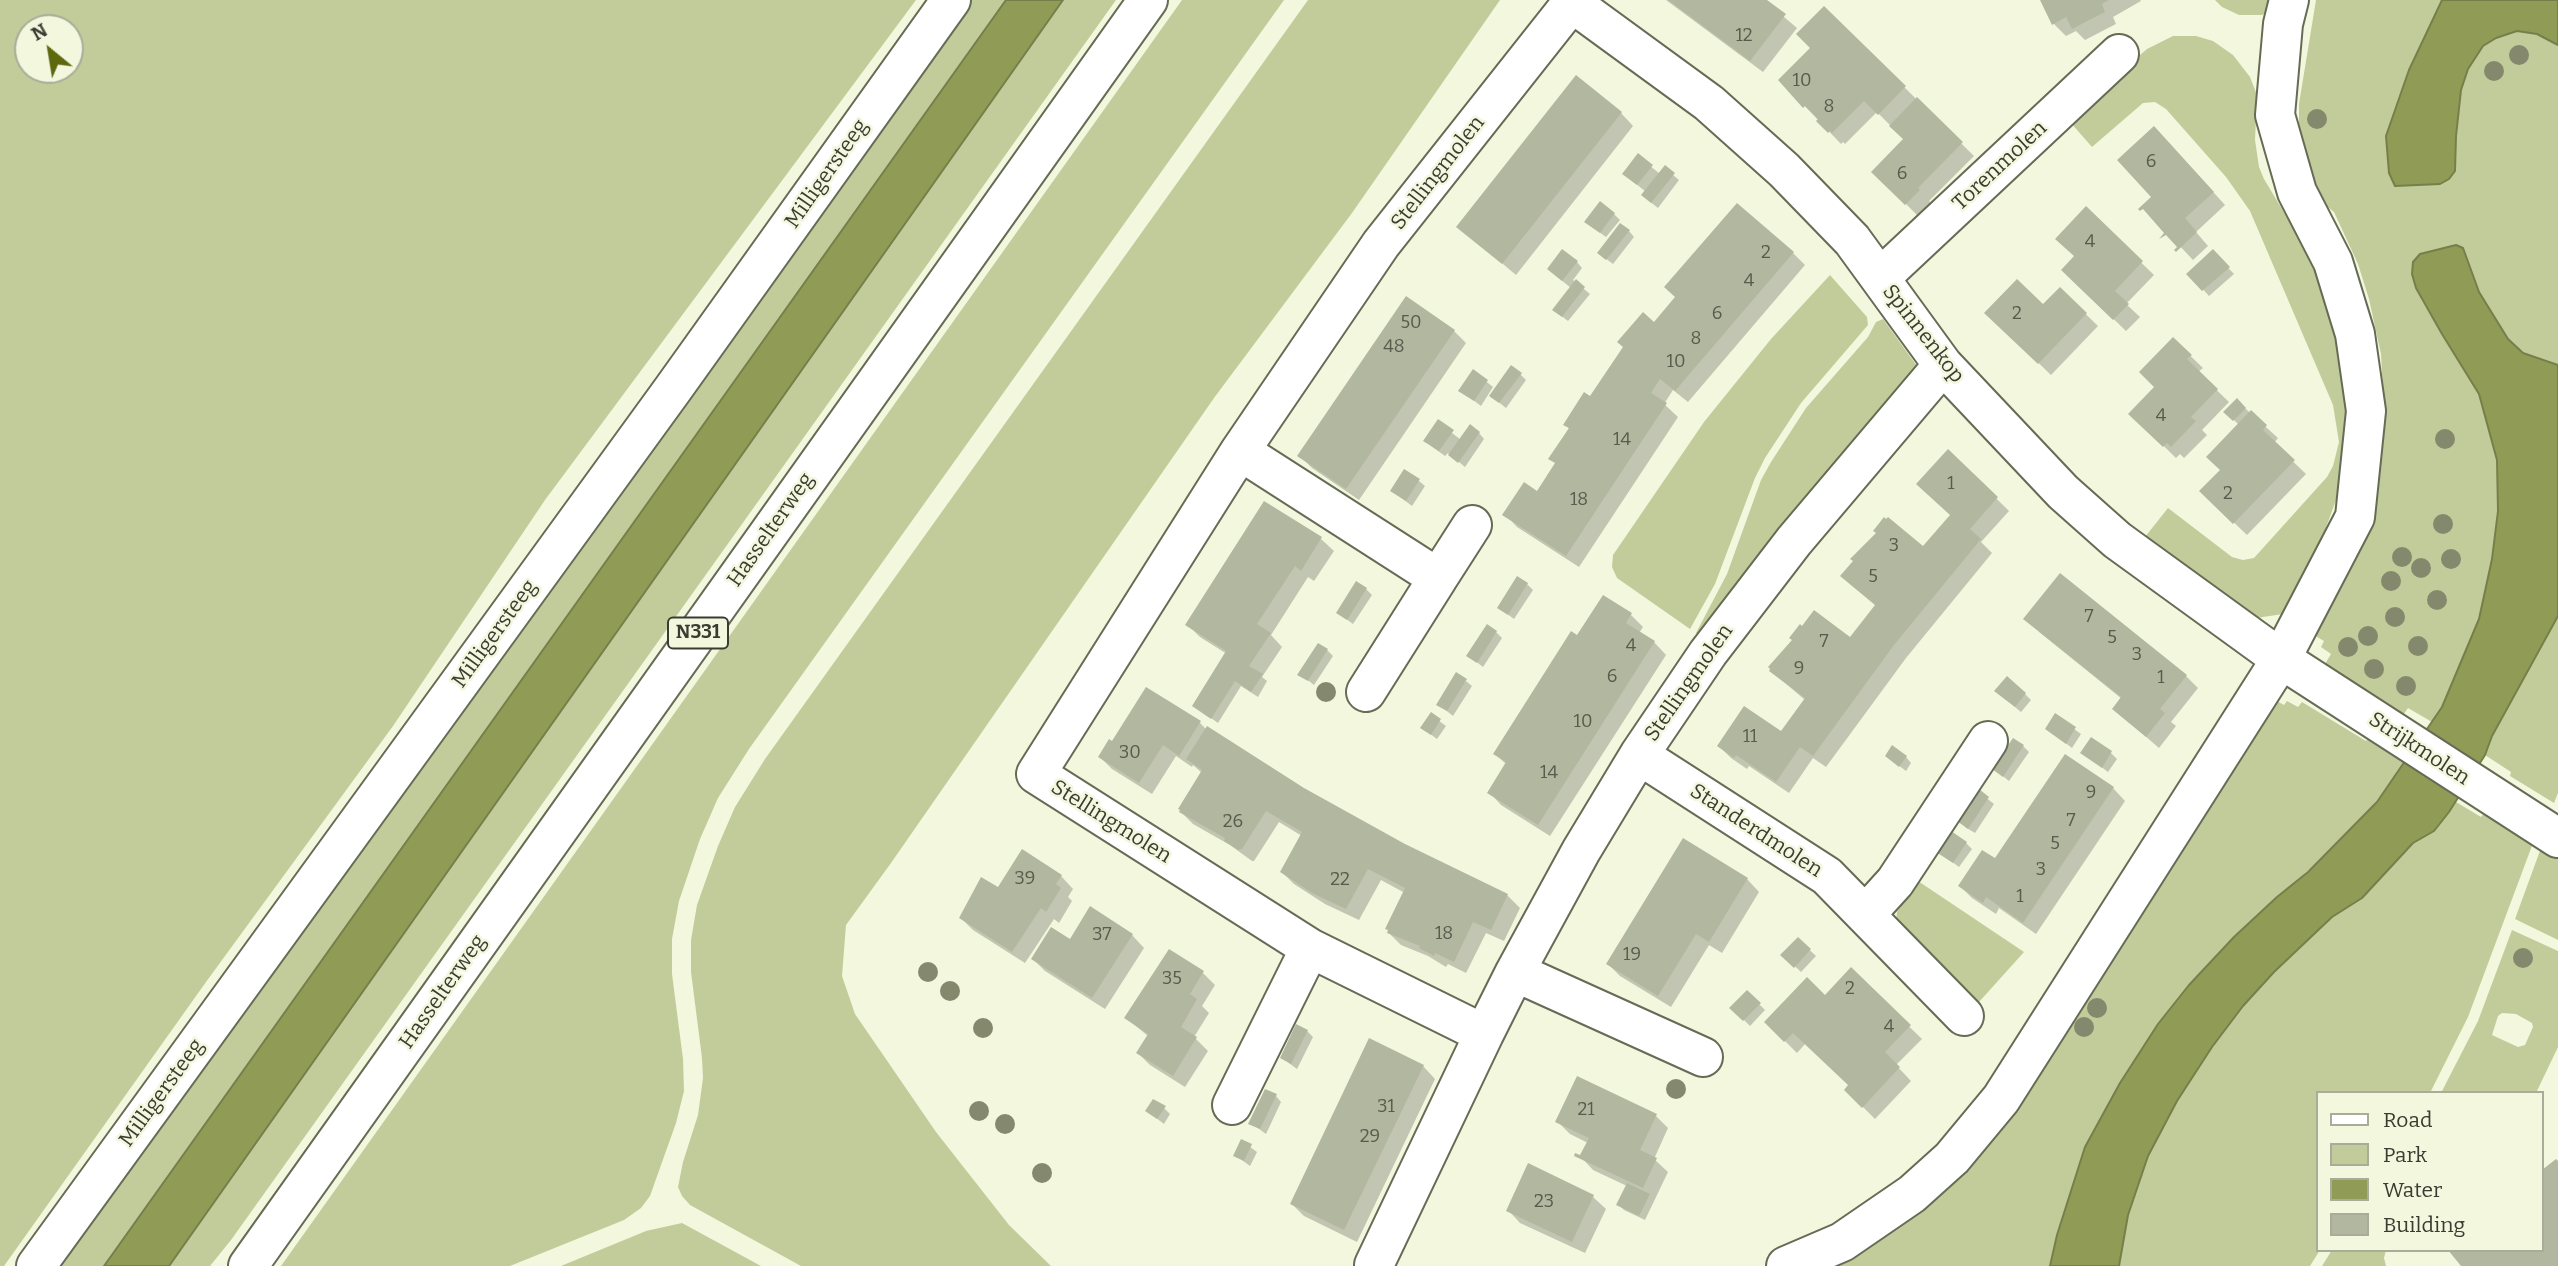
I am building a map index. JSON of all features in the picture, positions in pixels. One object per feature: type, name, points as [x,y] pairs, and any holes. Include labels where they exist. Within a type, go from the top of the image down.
[{"type":"street","name":"Milligersteeg","points":[[36,1266],[665,400],[950,0]]},
{"type":"street","name":"Hasselterweg","points":[[248,1266],[1149,0]]},
{"type":"street","points":[[1786,1266],[1842,1242],[1912,1194],[1952,1158],[2001,1099],[2281,659],[2355,517],[2367,411],[2355,334],[2333,262],[2297,192],[2275,115],[2283,24],[2289,0]]},
{"type":"street","name":"Spinnenkop","points":[[1573,1],[1709,103],[1784,170],[1852,240],[1943,365],[2063,492],[2118,540],[2281,659]]},
{"type":"street","name":"Stellingmolen","points":[[1485,1034],[1310,948],[1036,774],[1240,452],[1381,244],[1573,1]]},
{"type":"street","name":"Torenmolen","points":[[1880,278],[2119,54]]},
{"type":"street","name":"Stellingmolen","points":[[1374,1266],[1515,971],[1581,851],[1639,755],[1708,653],[1794,541],[1943,365]]},
{"type":"street","points":[[1240,452],[1438,578]]},
{"type":"street","points":[[1366,692],[1472,525]]},
{"type":"street","name":"Strijkmolen","points":[[2281,659],[2558,838]]},
{"type":"street","points":[[1865,915],[1895,882],[1988,741]]},
{"type":"street","name":"Standerdmolen","points":[[1639,755],[1827,876],[1964,1016]]},
{"type":"street","points":[[1232,1105],[1310,948]]},
{"type":"street","points":[[1515,971],[1703,1058]]},
{"type":"street","points":[[1374,1266],[1393,1266]]},
{"type":"green space","points":[[0,0],[916,0],[545,500],[393,726],[4,1266],[0,1266]]},
{"type":"green space","points":[[966,0],[1006,0],[104,1266],[52,1266]]},
{"type":"green space","points":[[1063,0],[1116,0],[231,1240],[210,1266],[169,1266]]},
{"type":"green space","points":[[1182,0],[1284,0],[749,749],[718,798],[700,839],[679,901],[672,939],[672,974],[683,1059],[684,1091],[676,1123],[650,1196],[641,1208],[624,1220],[510,1266],[281,1266]]},
{"type":"green space","points":[[1308,0],[1500,0],[1352,213],[1214,398],[846,925],[842,976],[855,1014],[936,1132],[1009,1225],[1051,1266],[801,1266],[690,1205],[678,1187],[698,1115],[703,1078],[691,972],[691,940],[697,905],[718,846],[735,807],[765,759]]},
{"type":"green space","points":[[2215,0],[2277,0],[2270,11],[2262,15],[2239,15],[2222,7]]},
{"type":"green space","points":[[2316,0],[2442,0],[2455,172],[2461,90],[2468,69],[2483,46],[2517,31],[2537,34],[2558,45],[2558,365],[2523,353],[2508,339],[2479,292],[2463,248],[2413,262],[2412,274],[2416,288],[2479,394],[2497,460],[2498,511],[2492,559],[2479,619],[2442,707],[2432,722],[2408,708],[2399,721],[2332,676],[2335,671],[2325,664],[2331,654],[2321,647],[2324,641],[2314,635],[2337,595],[2358,549],[2375,496],[2384,412],[2381,354],[2369,299],[2358,264],[2334,212],[2324,204],[2315,188],[2299,139],[2299,104]]},
{"type":"green space","points":[[2173,36],[2196,36],[2213,41],[2233,55],[2250,77],[2257,95],[2255,140],[2259,167],[2312,259],[2333,310],[2348,415],[2342,472],[2336,500],[2316,555],[2283,614],[2243,620],[2141,542],[2168,508],[2232,557],[2243,560],[2254,558],[2327,477],[2333,466],[2339,442],[2333,405],[2250,211],[2226,177],[2166,109],[2155,102],[2143,103],[2092,147],[2070,122],[2110,81],[2147,49]]},
{"type":"green space","points":[[1830,275],[1867,317],[1868,325],[1801,403],[1765,458],[1715,584],[1690,629],[1617,578],[1612,567],[1613,555],[1704,422],[1771,339]]},
{"type":"green space","points":[[1883,319],[1917,366],[1700,636],[1696,633],[1727,574],[1761,480],[1771,462],[1806,408],[1868,337],[1876,322]]},
{"type":"green space","points":[[2558,616],[2558,793],[2554,803],[2510,776],[2511,772],[2485,755],[2492,736]]},
{"type":"green space","points":[[2273,699],[2284,705],[2287,701],[2298,707],[2302,702],[2366,741],[2368,739],[2404,763],[2377,802],[2346,836],[2234,938],[2189,985],[2158,1024],[2120,1083],[2085,1147],[2050,1266],[1832,1266],[1856,1254],[1914,1215],[1968,1167],[2013,1115]]},
{"type":"green space","points":[[2456,802],[2481,817],[2485,812],[2533,843],[2468,1017],[2431,1091],[2316,1091],[2316,1252],[2319,1252],[2310,1266],[2119,1266],[2128,1215],[2148,1156],[2177,1101],[2212,1047],[2243,1006],[2274,972],[2332,917],[2362,898],[2413,843],[2434,831]]},
{"type":"green space","points":[[2541,848],[2558,859],[2558,940],[2515,919]]},
{"type":"green space","points":[[1918,881],[2024,952],[1979,1002],[1975,1002],[1896,922],[1897,912]]},
{"type":"green space","points":[[2512,930],[2558,951],[2558,1047],[2537,1091],[2442,1091],[2478,1021]],"holes":[[[2502,1013],[2516,1014],[2532,1023],[2533,1027],[2525,1045],[2518,1047],[2492,1035],[2498,1016]]]},
{"type":"green space","points":[[682,1223],[761,1266],[561,1266],[646,1231]]},
{"type":"green space","points":[[2331,1252],[2386,1252],[2386,1266],[2322,1266]]},
{"type":"water","points":[[1006,0],[1063,0],[169,1266],[104,1266]]},
{"type":"water","points":[[2442,0],[2558,0],[2558,45],[2537,34],[2517,31],[2483,46],[2468,69],[2461,90],[2455,171],[2449,179],[2440,184],[2395,186],[2389,173],[2386,136],[2409,70]]},
{"type":"water","points":[[2456,245],[2463,248],[2479,292],[2508,339],[2523,353],[2558,365],[2558,616],[2492,736],[2485,755],[2434,831],[2413,843],[2362,898],[2332,917],[2274,972],[2243,1006],[2212,1047],[2177,1101],[2148,1156],[2128,1215],[2119,1266],[2050,1266],[2085,1147],[2120,1083],[2158,1024],[2189,985],[2234,937],[2308,872],[2377,802],[2442,707],[2479,619],[2492,559],[2498,511],[2497,460],[2479,394],[2416,288],[2412,274],[2413,262],[2420,254]]},
{"type":"building","points":[[1668,0],[1767,0],[1786,14],[1750,61]]},
{"type":"building","points":[[2040,0],[2109,0],[2102,4],[2105,12],[2072,29],[2066,17],[2052,25]]},
{"type":"building","points":[[1824,6],[1906,86],[1878,115],[1864,101],[1832,133],[1828,133],[1816,121],[1818,119],[1805,106],[1803,108],[1778,80],[1810,48],[1796,34]]},
{"type":"building","points":[[1576,75],[1622,112],[1502,264],[1456,227]]},
{"type":"building","points":[[1917,97],[1963,142],[1905,205],[1871,172],[1903,139],[1889,126]]},
{"type":"building","points":[[2154,126],[2214,192],[2185,218],[2197,232],[2176,252],[2174,250],[2177,247],[2166,235],[2159,239],[2164,233],[2143,209],[2138,209],[2151,197],[2117,160]]},
{"type":"building","points":[[1638,153],[1653,165],[1637,185],[1622,174]]},
{"type":"building","points":[[1665,165],[1675,173],[1651,203],[1641,195]]},
{"type":"building","points":[[1600,201],[1615,213],[1600,233],[1584,222]]},
{"type":"building","points":[[1737,203],[1794,252],[1675,391],[1660,379],[1651,393],[1667,403],[1566,556],[1502,515],[1524,482],[1537,491],[1555,463],[1548,459],[1569,428],[1563,425],[1584,392],[1590,396],[1623,347],[1617,342],[1643,312],[1654,322],[1675,297],[1664,287]]},
{"type":"building","points":[[2086,206],[2143,261],[2115,291],[2129,304],[2113,320],[2061,270],[2074,256],[2055,239]]},
{"type":"building","points":[[1620,223],[1630,230],[1606,260],[1597,253]]},
{"type":"building","points":[[1562,249],[1578,261],[1562,281],[1547,269]]},
{"type":"building","points":[[2213,249],[2230,267],[2202,291],[2186,274]]},
{"type":"building","points":[[1576,279],[1585,287],[1562,317],[1552,310]]},
{"type":"building","points":[[2017,279],[2043,304],[2060,287],[2087,313],[2038,364],[1984,313]]},
{"type":"building","points":[[1406,296],[1455,330],[1346,489],[1297,456]]},
{"type":"building","points":[[2173,337],[2192,355],[2187,359],[2218,389],[2191,417],[2196,421],[2171,447],[2167,443],[2163,447],[2128,414],[2154,387],[2139,372]]},
{"type":"building","points":[[1511,365],[1522,373],[1499,403],[1489,396]]},
{"type":"building","points":[[1473,369],[1488,380],[1474,401],[1458,391]]},
{"type":"building","points":[[2237,398],[2246,408],[2233,421],[2223,412]]},
{"type":"building","points":[[2251,410],[2267,425],[2263,430],[2295,460],[2233,524],[2199,491],[2220,470],[2206,457]]},
{"type":"building","points":[[1438,419],[1454,430],[1439,451],[1423,441]]},
{"type":"building","points":[[1470,424],[1480,432],[1458,463],[1448,455]]},
{"type":"building","points":[[1948,449],[1998,497],[1970,529],[1981,539],[1894,645],[1813,756],[1800,747],[1776,782],[1736,755],[1734,758],[1717,746],[1744,706],[1781,731],[1805,698],[1769,671],[1768,667],[1792,640],[1789,638],[1800,624],[1802,626],[1814,610],[1850,637],[1875,605],[1840,576],[1853,561],[1850,559],[1876,533],[1873,531],[1884,517],[1888,517],[1923,546],[1950,515],[1916,484]]},
{"type":"building","points":[[1404,469],[1420,479],[1406,501],[1390,491]]},
{"type":"building","points":[[1264,501],[1322,537],[1301,571],[1295,566],[1257,624],[1271,633],[1249,666],[1263,674],[1251,692],[1235,681],[1211,719],[1192,706],[1226,651],[1185,625]]},
{"type":"building","points":[[2060,573],[2187,675],[2160,709],[2165,713],[2146,737],[2112,709],[2121,697],[2023,619]]},
{"type":"building","points":[[1517,576],[1528,583],[1508,615],[1497,608]]},
{"type":"building","points":[[1356,581],[1367,588],[1347,620],[1336,613]]},
{"type":"building","points":[[1603,595],[1632,613],[1626,623],[1655,641],[1538,825],[1487,793],[1506,762],[1493,754],[1571,631],[1577,635]]},
{"type":"building","points":[[1487,624],[1497,631],[1477,663],[1466,656]]},
{"type":"building","points":[[1318,643],[1328,649],[1308,681],[1297,675]]},
{"type":"building","points":[[1456,672],[1467,679],[1447,711],[1436,705]]},
{"type":"building","points":[[2007,676],[2026,693],[2015,707],[1994,691]]},
{"type":"building","points":[[1146,687],[1201,721],[1179,756],[1163,745],[1139,783],[1098,757],[1109,739],[1112,741]]},
{"type":"building","points":[[1431,712],[1441,719],[1431,735],[1420,728]]},
{"type":"building","points":[[2055,713],[2076,727],[2066,744],[2045,729]]},
{"type":"building","points":[[1207,726],[1304,788],[1405,844],[1508,894],[1491,930],[1473,922],[1454,962],[1435,953],[1434,956],[1419,948],[1420,946],[1387,933],[1388,930],[1385,929],[1405,888],[1368,869],[1346,909],[1312,893],[1280,872],[1302,832],[1266,811],[1242,849],[1238,850],[1224,841],[1225,838],[1179,812],[1178,809],[1202,770],[1186,759]]},
{"type":"building","points":[[2091,737],[2112,751],[2102,768],[2080,753]]},
{"type":"building","points":[[2013,738],[2024,745],[2003,777],[1992,769]]},
{"type":"building","points":[[1892,745],[1907,756],[1899,767],[1885,756]]},
{"type":"building","points":[[2065,754],[2114,787],[2023,923],[1986,897],[1983,903],[1958,886],[1982,850],[1995,858]]},
{"type":"building","points":[[1979,789],[1989,797],[1968,829],[1957,821]]},
{"type":"building","points":[[1951,831],[1967,842],[1953,863],[1936,852]]},
{"type":"building","points":[[1683,838],[1748,878],[1709,942],[1696,934],[1658,996],[1606,964]]},
{"type":"building","points":[[1022,849],[1062,875],[1056,884],[1061,888],[1046,912],[1041,908],[1012,952],[959,918],[981,877],[998,887]]},
{"type":"building","points":[[1090,906],[1133,934],[1092,998],[1031,959],[1051,927],[1070,939]]},
{"type":"building","points":[[1798,937],[1811,949],[1794,968],[1780,955]]},
{"type":"building","points":[[1169,949],[1204,971],[1190,994],[1197,999],[1181,1027],[1197,1037],[1173,1076],[1136,1053],[1148,1034],[1124,1018]]},
{"type":"building","points":[[1851,967],[1911,1025],[1885,1052],[1900,1067],[1862,1108],[1844,1090],[1848,1085],[1793,1033],[1784,1042],[1764,1022],[1807,977],[1825,995]]},
{"type":"building","points":[[1747,990],[1761,1003],[1743,1021],[1729,1008]]},
{"type":"building","points":[[1296,1024],[1308,1030],[1291,1064],[1280,1058]]},
{"type":"building","points":[[1369,1038],[1424,1065],[1344,1230],[1290,1204]]},
{"type":"building","points":[[1577,1076],[1657,1114],[1640,1150],[1657,1158],[1643,1188],[1574,1156],[1575,1153],[1580,1155],[1589,1138],[1555,1122]]},
{"type":"building","points":[[1265,1089],[1277,1094],[1260,1129],[1248,1124]]},
{"type":"building","points":[[1153,1099],[1166,1106],[1157,1119],[1145,1111]]},
{"type":"building","points":[[1241,1139],[1252,1144],[1244,1161],[1233,1156]]},
{"type":"building","points":[[2556,1159],[2558,1161],[2558,1266],[2461,1266],[2450,1252],[2544,1252],[2544,1168]]},
{"type":"building","points":[[1528,1163],[1594,1195],[1572,1242],[1506,1211]]},
{"type":"building","points":[[1627,1183],[1650,1194],[1639,1216],[1616,1205]]}]
